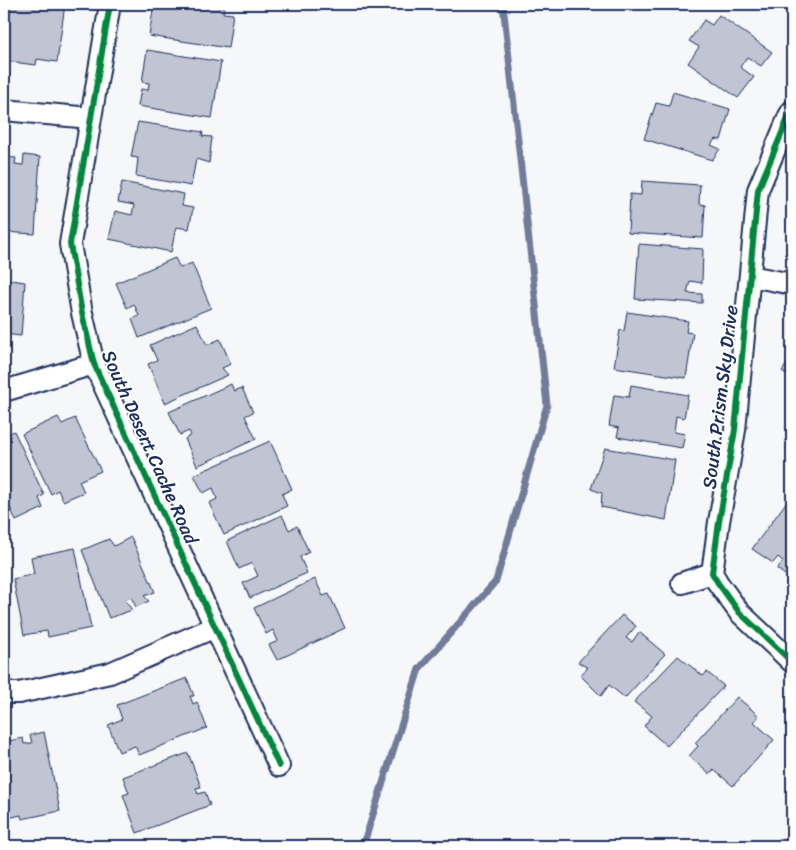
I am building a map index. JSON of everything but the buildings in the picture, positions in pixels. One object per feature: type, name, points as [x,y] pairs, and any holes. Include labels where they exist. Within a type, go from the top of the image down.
[{"type":"street","name":"South Desert Cache Road","points":[[110,4],[70,244],[82,313],[94,364],[279,766]]},
{"type":"street","points":[[4,110],[90,118]]},
{"type":"street","name":"South Prism Sky Drive","points":[[712,573],[735,430],[758,190],[792,111]]},
{"type":"street","points":[[750,276],[792,284]]},
{"type":"street","points":[[4,390],[94,364]]},
{"type":"street","points":[[682,583],[712,573],[740,612],[792,662]]},
{"type":"street","points":[[4,693],[19,693],[110,674],[215,627]]},
{"type":"waterway","points":[[363,846],[419,669],[496,581],[547,405],[503,4]]},
{"type":"cycle path","points":[[110,4],[70,244],[82,313],[94,364],[279,766]]},
{"type":"cycle path","points":[[792,111],[758,190],[735,430],[712,573],[739,612],[792,662]]}]
